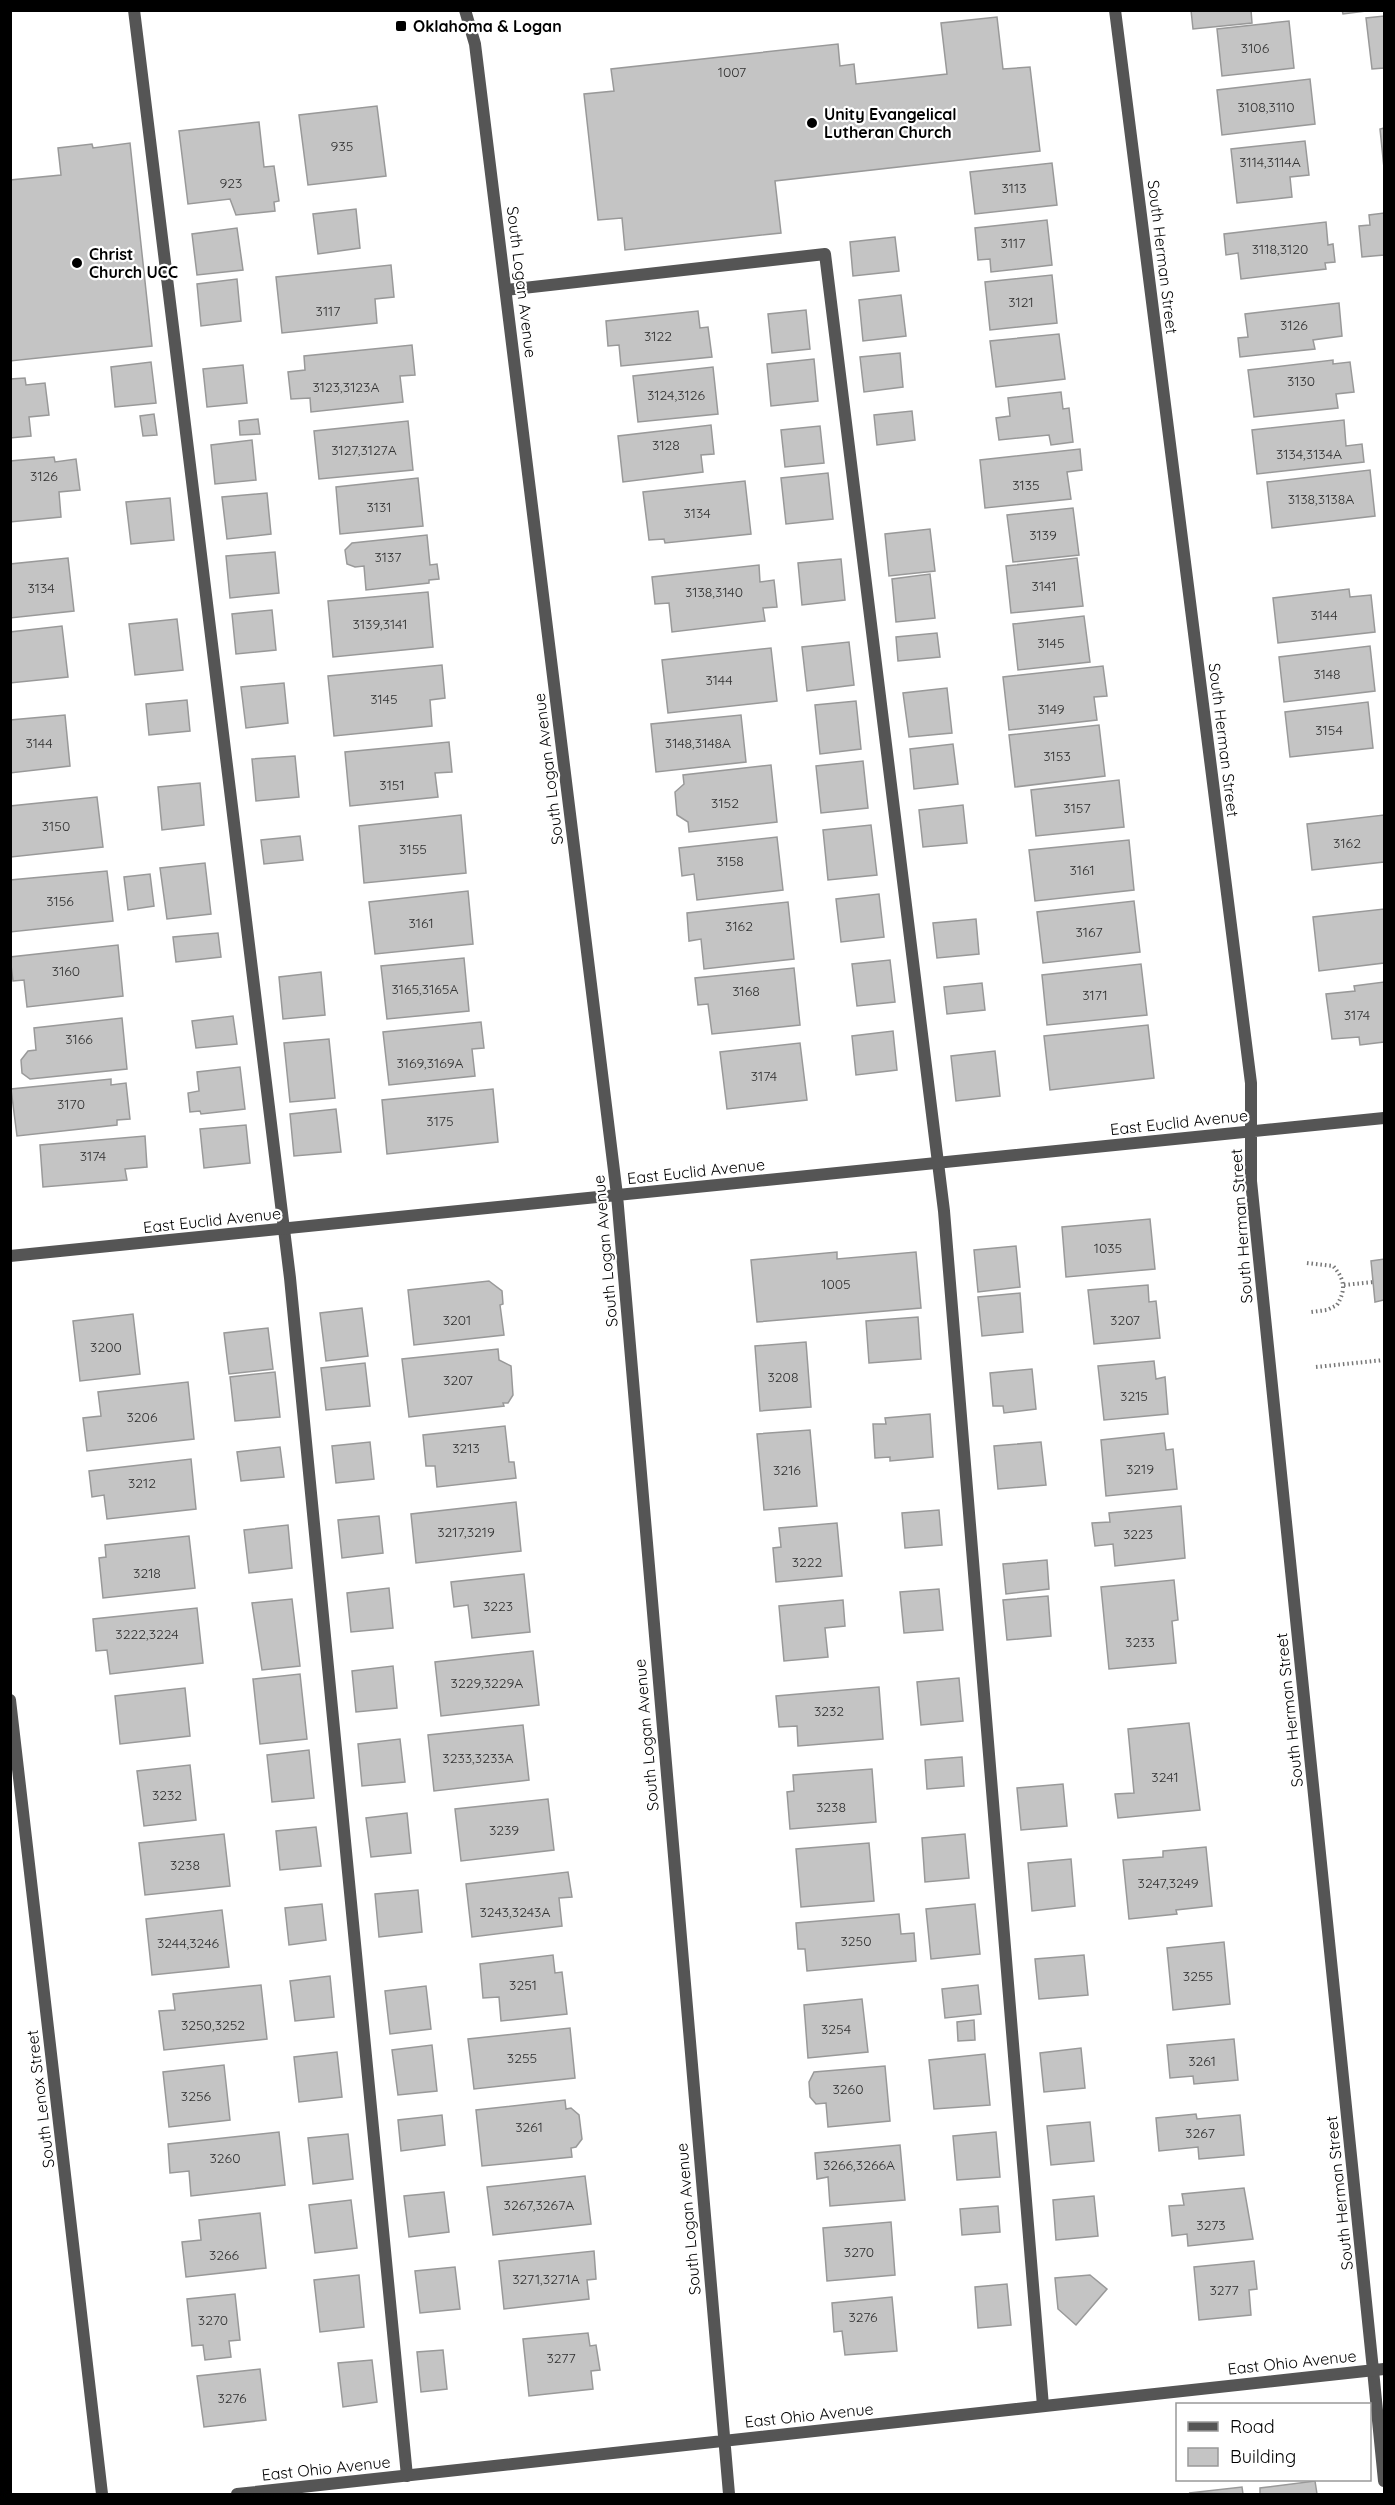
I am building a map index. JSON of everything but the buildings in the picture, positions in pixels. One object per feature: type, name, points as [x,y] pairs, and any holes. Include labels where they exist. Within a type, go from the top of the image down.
[{"type":"street","points":[[134,10],[283,1230],[407,2476]]},
{"type":"street","name":"South Logan Avenue","points":[[465,10],[475,45],[616,1195],[729,2494]]},
{"type":"street","name":"South Herman Street","points":[[1115,10],[1251,1083],[1251,1181],[1379,2369],[1384,2481]]},
{"type":"street","points":[[506,290],[825,254],[938,1163],[1043,2406]]},
{"type":"street","name":"East Euclid Avenue","points":[[10,1256],[1384,1118]]},
{"type":"street","name":"South Lenox Street","points":[[10,1700],[102,2494]]},
{"type":"street","name":"East Ohio Avenue","points":[[237,2494],[1379,2369]]},
{"type":"path","points":[[1307,1263],[1322,1262],[1333,1266],[1342,1275],[1344,1285],[1337,1305],[1327,1310],[1311,1312]]},
{"type":"path","points":[[1344,1285],[1374,1282]]},
{"type":"path","points":[[1316,1366],[1384,1359]]},
{"type":"place","name":"Oklahoma & Logan","points":[[401,26]]},
{"type":"place","name":"Unity Evangelical Lutheran Church","points":[[812,123]]},
{"type":"place","name":"Christ Church UCC","points":[[77,263]]}]
